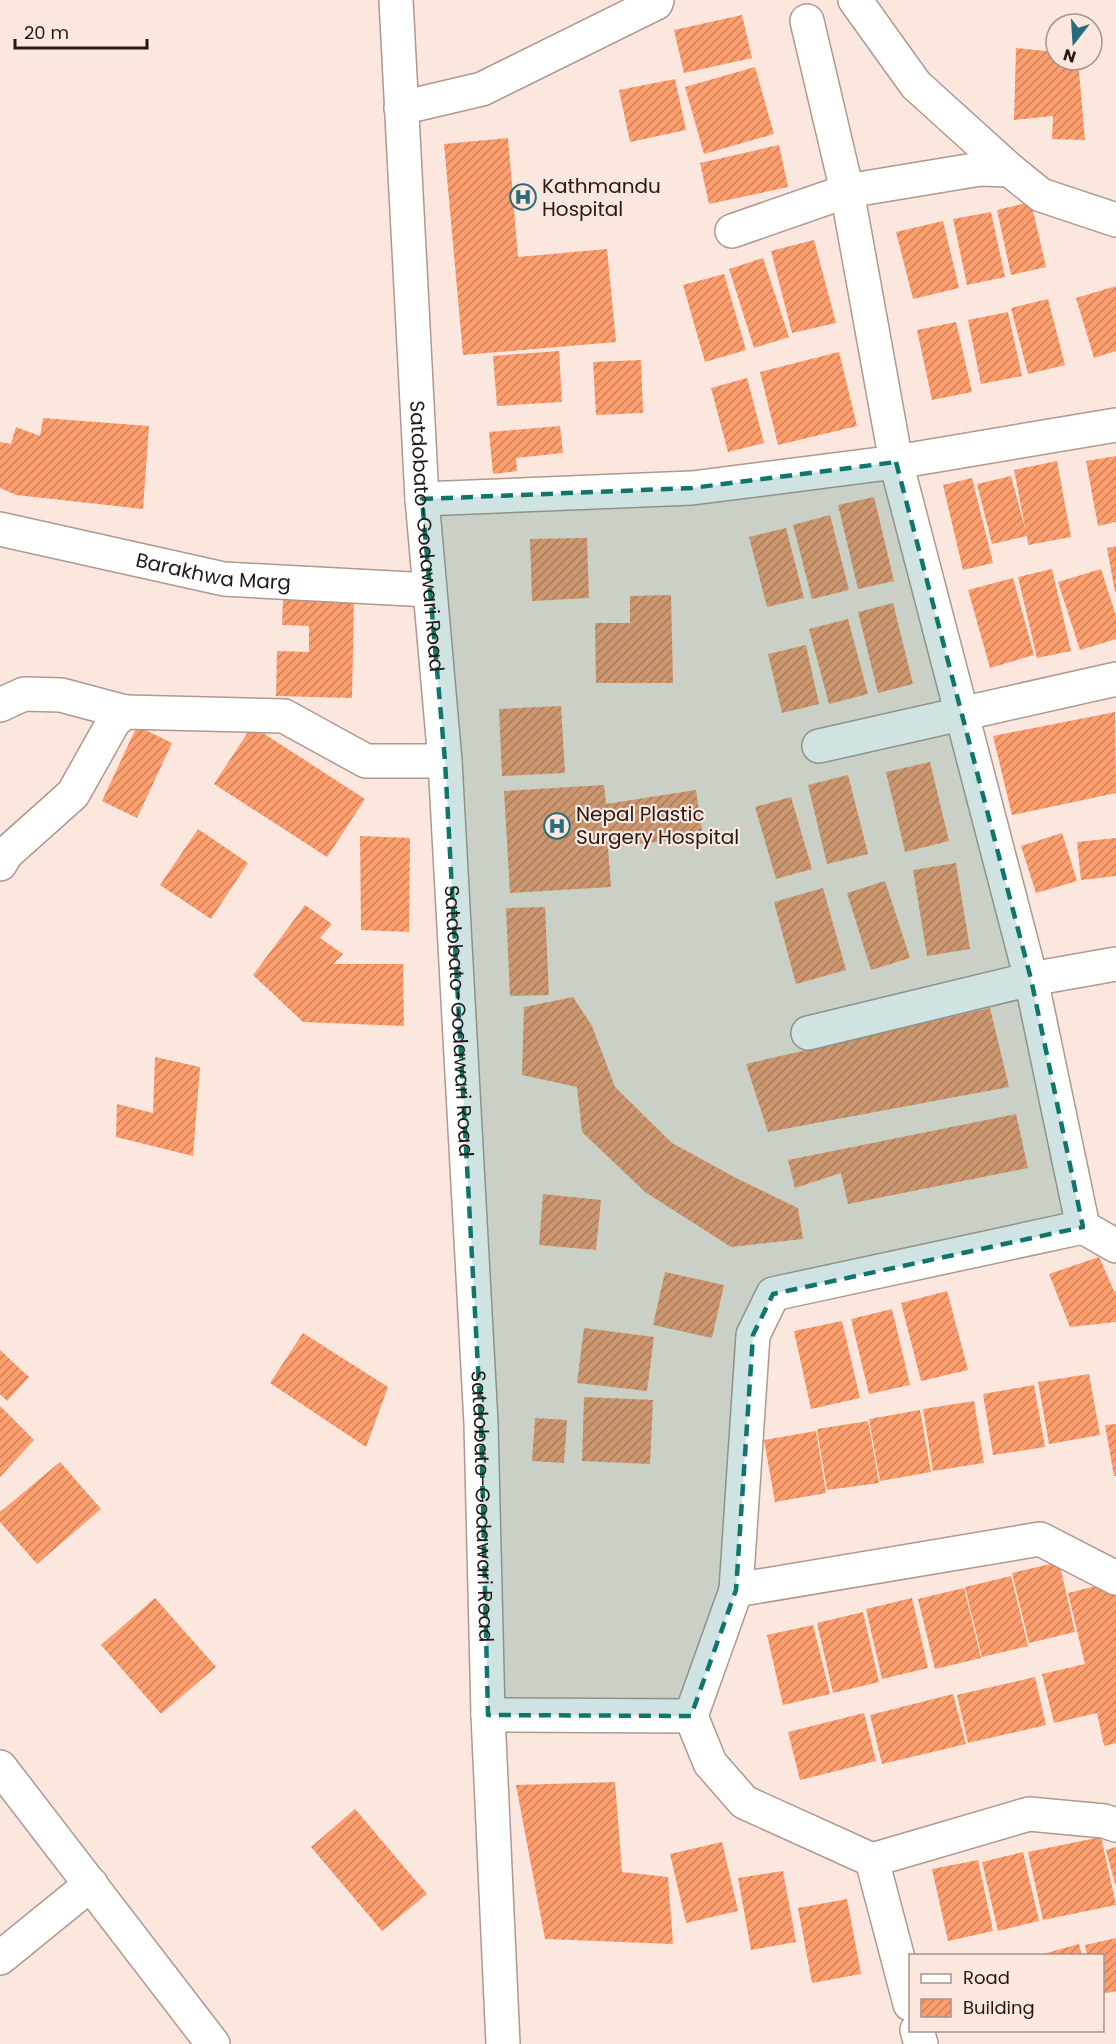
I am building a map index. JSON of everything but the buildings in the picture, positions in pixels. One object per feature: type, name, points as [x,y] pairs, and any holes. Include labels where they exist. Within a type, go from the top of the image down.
[{"type":"street","name":"Satdobato-Godawari Road","points":[[396,0],[422,499],[445,761],[481,1423],[488,1715],[503,2044]]},
{"type":"street","points":[[401,108],[482,89],[656,3],[657,0]]},
{"type":"street","points":[[855,0],[916,85],[1010,170],[1041,195],[1116,220]]},
{"type":"street","points":[[807,21],[847,191],[896,462],[1030,979],[1083,1227]]},
{"type":"street","points":[[732,231],[847,191],[980,169],[1010,170]]},
{"type":"street","points":[[422,499],[692,488],[896,462],[1116,424]]},
{"type":"street","name":"Barakhwa Marg","points":[[0,529],[224,579],[429,590]]},
{"type":"street","points":[[819,746],[1116,678]]},
{"type":"street","points":[[0,705],[24,694],[61,695],[125,712],[284,716],[366,761],[445,761]]},
{"type":"street","points":[[0,864],[8,853],[73,794],[114,721],[125,712]]},
{"type":"street","points":[[808,1033],[1030,979],[1116,964]]},
{"type":"street","points":[[1116,1246],[1083,1227],[773,1294],[753,1335],[736,1590],[691,1716],[710,1762],[744,1802],[872,1860],[1029,1814],[1104,1821],[1116,1825]]},
{"type":"street","points":[[736,1590],[1040,1539],[1116,1578]]},
{"type":"street","points":[[488,1715],[691,1716]]},
{"type":"street","points":[[0,1767],[213,2044]]},
{"type":"street","points":[[872,1860],[909,2000]]},
{"type":"street","points":[[0,1958],[91,1884]]},
{"type":"highlighted area","points":[[896,462],[1031,979],[1083,1227],[773,1294],[753,1335],[736,1590],[691,1716],[488,1715],[481,1423],[445,761],[422,499],[692,488]]},
{"type":"place","name":"Kathmandu Hospital","points":[[523,197]]},
{"type":"place","name":"Nepal Plastic Surgery Hospital","points":[[557,826]]}]
